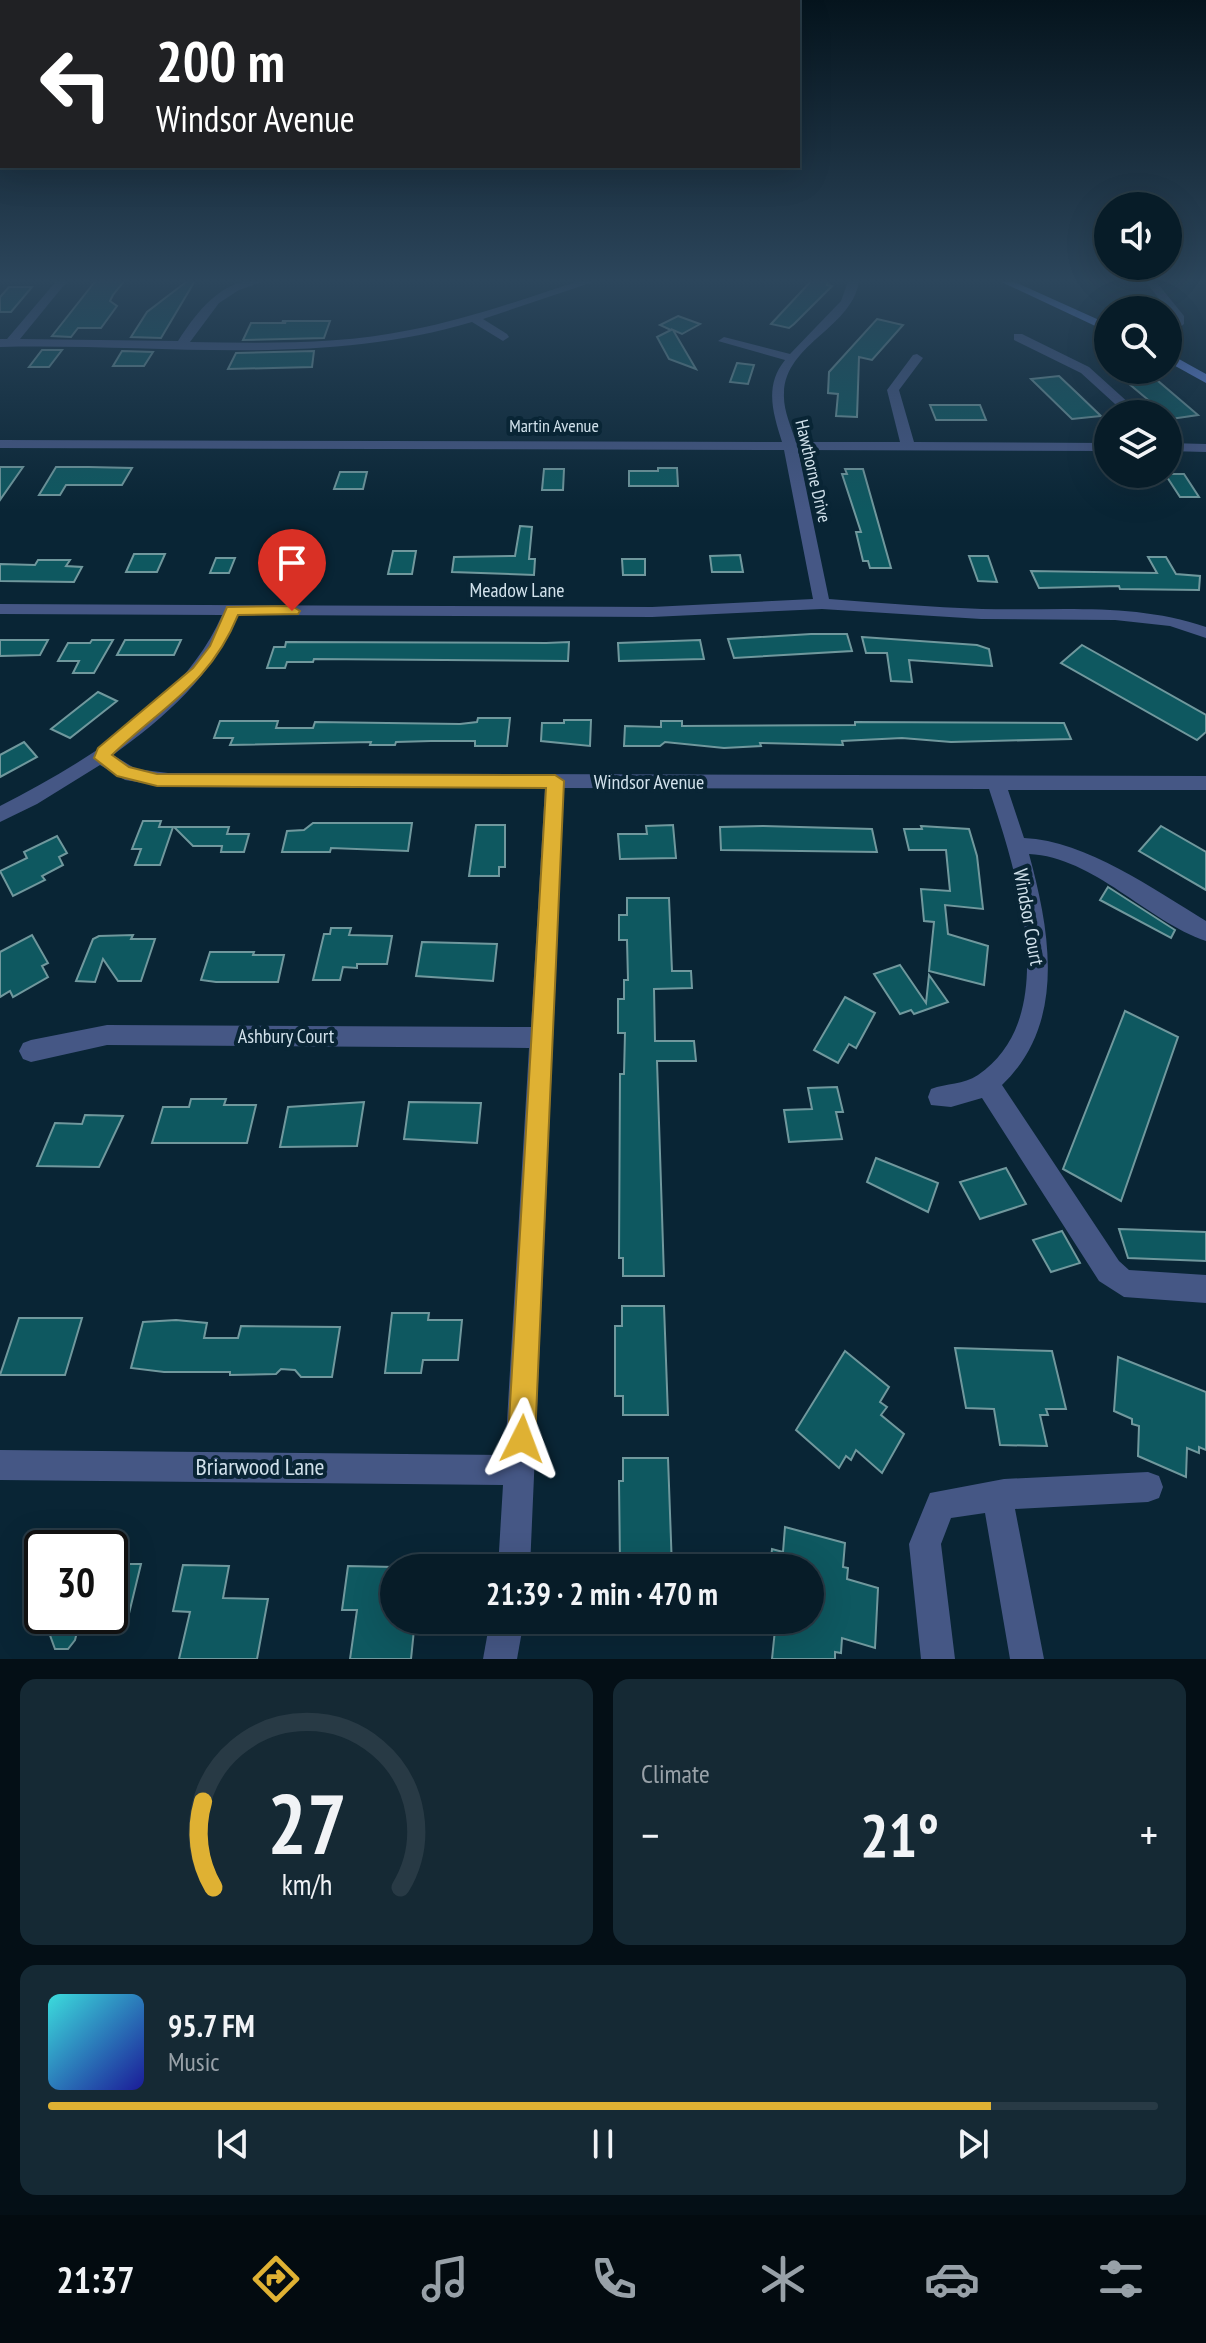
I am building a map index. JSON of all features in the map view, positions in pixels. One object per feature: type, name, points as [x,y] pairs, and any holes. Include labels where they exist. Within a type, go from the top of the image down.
[{"type":"main road","points":[[1182,365],[1206,379]]},
{"type":"street","points":[[786,356],[792,358]]},
{"type":"street","points":[[1057,356],[1085,370],[1118,400]]},
{"type":"street","name":"Hawthorne Drive","points":[[792,358],[782,372],[777,397],[822,604]]},
{"type":"street","points":[[908,445],[893,390],[917,358]]},
{"type":"street","name":"Martin Avenue","points":[[0,444],[1094,447]]},
{"type":"street","points":[[1182,447],[1206,448]]},
{"type":"street","name":"Meadow Lane","points":[[0,609],[652,612],[822,604],[1146,617],[1187,625],[1206,633]]},
{"type":"street","points":[[0,815],[55,785],[104,752],[199,671],[217,647],[232,610]]},
{"type":"street","name":"Windsor Avenue","points":[[104,752],[103,758],[119,770],[157,780],[1206,783]]},
{"type":"street","points":[[515,1554],[555,781]]},
{"type":"street","name":"Windsor Court","points":[[987,1084],[1018,1049],[1030,1026],[1039,990],[1032,917],[996,782]]},
{"type":"street","points":[[1015,845],[1051,847],[1125,883],[1206,932]]},
{"type":"street","name":"Ashbury Court","points":[[31,1051],[107,1035],[542,1038]]},
{"type":"street","points":[[940,1097],[968,1095],[987,1084],[1109,1271],[1124,1283],[1206,1289]]},
{"type":"street","name":"Briarwood Lane","points":[[0,1465],[520,1470]]},
{"type":"street","points":[[938,1659],[925,1544],[941,1504],[997,1495],[1148,1487]]},
{"type":"street","points":[[997,1495],[1027,1659]]},
{"type":"street","points":[[500,1659],[504,1634]]},
{"type":"building","points":[[37,356],[57,356],[49,367],[29,367]]},
{"type":"building","points":[[119,356],[150,356],[144,366],[113,366]]},
{"type":"building","points":[[234,356],[313,356],[312,367],[228,369]]},
{"type":"building","points":[[668,356],[689,356],[696,369]]},
{"type":"building","points":[[843,356],[875,356],[872,360],[859,357],[857,417],[836,416],[838,394],[828,393],[829,372]]},
{"type":"building","points":[[737,363],[754,365],[748,384],[730,382]]},
{"type":"building","points":[[1059,376],[1094,409],[1094,417],[1072,419],[1031,379]]},
{"type":"building","points":[[1129,384],[1162,384],[1180,400],[1148,400]]},
{"type":"building","points":[[1182,401],[1198,415],[1182,417]]},
{"type":"building","points":[[930,405],[980,405],[986,420],[936,420]]},
{"type":"building","points":[[0,467],[23,467],[0,500]]},
{"type":"building","points":[[56,467],[132,468],[122,485],[66,485],[60,495],[39,495]]},
{"type":"building","points":[[658,468],[677,468],[678,486],[629,486],[629,471],[658,471]]},
{"type":"building","points":[[544,469],[564,469],[563,490],[542,490]]},
{"type":"building","points":[[845,469],[863,469],[891,568],[870,568],[868,561],[863,561],[856,532],[861,532],[842,474],[847,474]]},
{"type":"building","points":[[340,472],[367,472],[363,489],[334,489]]},
{"type":"building","points":[[1184,474],[1199,497],[1180,497],[1174,488],[1182,488]]},
{"type":"building","points":[[520,526],[532,527],[529,559],[535,559],[534,575],[452,572],[454,557],[515,556]]},
{"type":"building","points":[[285,547],[307,547],[298,573],[276,573]]},
{"type":"building","points":[[393,551],[416,551],[412,574],[388,574]]},
{"type":"building","points":[[134,554],[165,554],[157,572],[126,572]]},
{"type":"building","points":[[740,555],[743,572],[712,572],[710,556]]},
{"type":"building","points":[[969,556],[988,556],[997,582],[978,581]]},
{"type":"building","points":[[1148,557],[1166,557],[1176,574],[1200,576],[1199,590],[1120,589],[1119,586],[1039,588],[1031,571],[1157,573]]},
{"type":"building","points":[[216,558],[235,558],[229,573],[210,573]]},
{"type":"building","points":[[622,559],[645,559],[645,575],[623,575]]},
{"type":"building","points":[[38,560],[70,560],[66,566],[82,567],[74,582],[0,581],[0,564],[35,565]]},
{"type":"building","points":[[847,634],[852,651],[734,658],[728,639]]},
{"type":"building","points":[[862,637],[977,645],[989,649],[992,666],[909,660],[912,682],[891,681],[887,653],[866,653]]},
{"type":"building","points":[[0,640],[48,640],[40,655],[0,656]]},
{"type":"building","points":[[92,640],[113,640],[94,673],[73,673],[79,661],[58,661],[68,643],[90,643]]},
{"type":"building","points":[[125,640],[181,640],[174,655],[117,655]]},
{"type":"building","points":[[700,640],[704,659],[619,661],[618,643]]},
{"type":"building","points":[[286,642],[569,642],[568,661],[314,659],[313,662],[287,662],[285,668],[267,668],[274,647],[285,647]]},
{"type":"building","points":[[1082,645],[1206,715],[1206,732],[1197,740],[1061,663]]},
{"type":"building","points":[[98,692],[117,701],[70,738],[51,729]]},
{"type":"building","points":[[478,718],[510,718],[507,746],[475,746],[475,741],[396,742],[395,745],[370,745],[371,742],[230,745],[233,738],[214,738],[220,721],[278,721],[276,728],[313,728],[315,722],[460,724],[477,722]]},
{"type":"building","points":[[564,720],[591,720],[590,746],[541,741],[542,723],[564,723]]},
{"type":"building","points":[[661,721],[682,721],[682,726],[855,725],[855,722],[1064,723],[1071,739],[951,742],[902,738],[842,741],[843,745],[760,743],[761,746],[724,748],[665,742],[660,746],[624,746],[625,726],[661,727]]},
{"type":"building","points":[[24,742],[37,757],[0,777],[0,755]]},
{"type":"building","points":[[143,821],[161,821],[159,827],[173,827],[160,865],[135,865],[141,849],[132,849]]},
{"type":"building","points":[[313,823],[412,823],[408,851],[331,848],[330,852],[282,852],[287,831],[304,830]]},
{"type":"building","points":[[476,825],[505,825],[505,867],[499,867],[499,876],[469,876]]},
{"type":"building","points":[[673,825],[676,858],[620,859],[618,834],[647,834],[646,826]]},
{"type":"building","points":[[921,826],[969,829],[977,856],[983,909],[945,905],[948,934],[988,946],[984,985],[929,971],[934,922],[924,921],[921,889],[950,891],[946,850],[909,850],[904,829],[922,829]]},
{"type":"building","points":[[1161,826],[1206,852],[1206,890],[1139,851]]},
{"type":"building","points":[[174,827],[229,827],[227,834],[249,834],[244,852],[221,852],[222,846],[193,846]]},
{"type":"building","points":[[720,827],[872,829],[877,852],[721,850]]},
{"type":"building","points":[[57,836],[67,853],[59,857],[63,865],[42,876],[45,880],[13,896],[0,871],[27,858],[24,852]]},
{"type":"building","points":[[1108,887],[1175,930],[1171,938],[1100,900]]},
{"type":"building","points":[[627,898],[669,898],[672,971],[691,971],[692,988],[654,989],[655,1041],[694,1041],[696,1061],[657,1061],[664,1276],[623,1276],[623,1258],[619,1258],[620,1074],[624,1074],[625,1033],[618,1033],[618,999],[624,999],[624,980],[628,980],[627,940],[619,940],[619,915],[627,915]]},
{"type":"building","points":[[331,928],[351,928],[349,935],[392,936],[387,964],[343,967],[340,980],[313,980],[324,934],[330,934]]},
{"type":"building","points":[[32,935],[48,963],[42,966],[48,977],[13,997],[10,991],[0,997],[0,952]]},
{"type":"building","points":[[133,935],[131,939],[155,939],[141,981],[118,981],[103,959],[95,982],[76,981],[93,939]]},
{"type":"building","points":[[422,942],[497,944],[493,981],[416,976]]},
{"type":"building","points":[[210,952],[284,955],[278,982],[201,980]]},
{"type":"building","points":[[900,965],[926,1003],[929,975],[948,1002],[914,1014],[911,1010],[900,1014],[874,974]]},
{"type":"building","points":[[845,997],[875,1013],[856,1048],[849,1044],[838,1063],[814,1050]]},
{"type":"building","points":[[1125,1011],[1178,1037],[1121,1201],[1063,1169]]},
{"type":"building","points":[[837,1087],[843,1112],[836,1112],[842,1139],[789,1142],[784,1110],[812,1109],[808,1088]]},
{"type":"building","points":[[191,1099],[226,1099],[224,1105],[256,1105],[247,1143],[152,1143],[163,1107],[189,1107]]},
{"type":"building","points":[[364,1102],[357,1146],[280,1147],[288,1107]]},
{"type":"building","points":[[409,1102],[481,1103],[477,1143],[404,1139]]},
{"type":"building","points":[[85,1115],[123,1116],[99,1167],[37,1166],[55,1123],[82,1124]]},
{"type":"building","points":[[876,1158],[938,1183],[928,1212],[867,1182]]},
{"type":"building","points":[[1006,1168],[1026,1204],[980,1219],[960,1182]]},
{"type":"building","points":[[1119,1229],[1206,1232],[1206,1261],[1128,1258]]},
{"type":"building","points":[[1062,1231],[1080,1263],[1051,1272],[1033,1240]]},
{"type":"building","points":[[622,1306],[664,1306],[668,1415],[623,1415],[623,1396],[615,1396],[615,1326],[622,1326]]},
{"type":"building","points":[[392,1313],[429,1313],[428,1320],[462,1320],[458,1360],[423,1360],[421,1373],[385,1373]]},
{"type":"building","points":[[19,1318],[82,1318],[65,1375],[0,1375]]},
{"type":"building","points":[[176,1320],[207,1323],[204,1338],[238,1338],[241,1326],[340,1327],[332,1377],[301,1377],[295,1370],[281,1369],[276,1374],[230,1375],[230,1372],[164,1372],[131,1368],[143,1322]]},
{"type":"building","points":[[955,1348],[1052,1351],[1066,1409],[1046,1409],[1048,1415],[1040,1415],[1047,1446],[1000,1445],[994,1409],[966,1408]]},
{"type":"building","points":[[845,1351],[889,1387],[880,1402],[887,1407],[881,1415],[904,1434],[882,1473],[856,1450],[851,1460],[846,1456],[839,1468],[796,1430]]},
{"type":"building","points":[[1118,1357],[1206,1392],[1206,1450],[1199,1447],[1199,1453],[1187,1448],[1186,1477],[1138,1456],[1139,1426],[1132,1424],[1132,1419],[1114,1411]]},
{"type":"building","points":[[623,1458],[668,1458],[671,1554],[620,1554],[619,1481],[623,1481]]},
{"type":"building","points":[[785,1527],[845,1543],[843,1567],[848,1568],[847,1579],[878,1588],[875,1648],[842,1638],[841,1653],[835,1652],[835,1659],[772,1659],[775,1634],[824,1634],[824,1554],[771,1554],[772,1549],[783,1552]]},
{"type":"building","points":[[128,1564],[141,1564],[128,1618]]},
{"type":"building","points":[[183,1565],[229,1566],[223,1598],[268,1599],[257,1659],[179,1659],[190,1612],[173,1611]]},
{"type":"building","points":[[348,1566],[380,1567],[380,1634],[414,1634],[411,1659],[350,1659],[357,1610],[342,1610]]},
{"type":"building","points":[[50,1634],[76,1634],[68,1649],[55,1649]]},
{"type":"route","points":[[292,611],[232,610],[225,632],[207,662],[178,691],[104,752],[103,758],[123,772],[157,780],[555,781],[522,1439]]}]
